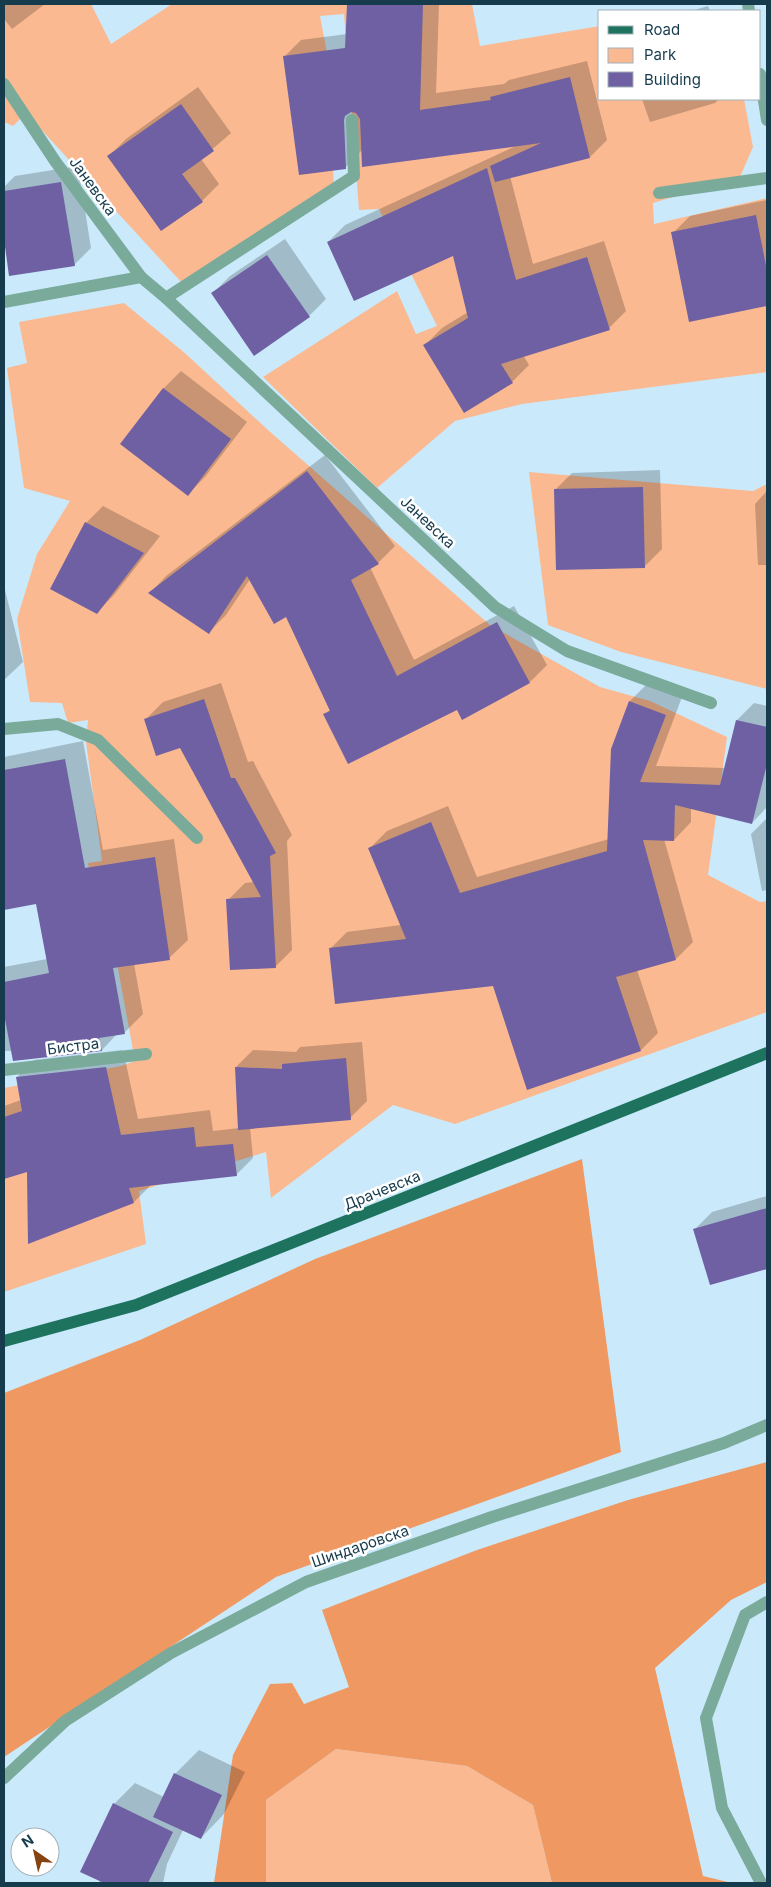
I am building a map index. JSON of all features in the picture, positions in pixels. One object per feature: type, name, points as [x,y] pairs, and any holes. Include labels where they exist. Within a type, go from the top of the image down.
[{"type":"main road","name":"Драчевска","points":[[4,1341],[136,1305],[710,1078],[767,1053]]},
{"type":"lane","points":[[761,81],[767,120]]},
{"type":"lane","name":"Јаневска","points":[[4,84],[55,161],[141,277],[166,298],[495,607],[567,651],[711,703]]},
{"type":"lane","points":[[166,298],[354,176],[352,120]]},
{"type":"lane","points":[[659,193],[767,178]]},
{"type":"lane","points":[[4,302],[141,277]]},
{"type":"lane","points":[[4,729],[58,724],[98,740],[197,838]]},
{"type":"lane","name":"Бистра","points":[[4,1070],[146,1054]]},
{"type":"lane","name":"Шиндаровска","points":[[4,1778],[64,1721],[171,1653],[306,1582],[492,1517],[724,1443],[767,1425]]},
{"type":"lane","points":[[761,1883],[722,1808],[706,1718],[745,1614],[767,1602]]},
{"type":"green space","points":[[4,4],[91,4],[111,44],[172,4],[472,4],[480,46],[598,26],[598,100],[744,100],[753,147],[740,177],[653,203],[654,224],[767,198],[767,372],[522,404],[455,421],[377,488],[263,377],[397,291],[416,334],[437,326],[379,209],[359,210],[344,14],[320,16],[330,69],[334,195],[183,284],[26,113],[13,126],[4,122]]},
{"type":"green space","points":[[124,303],[186,354],[268,430],[490,625],[600,687],[650,701],[727,737],[708,875],[760,902],[767,901],[767,1012],[455,1124],[393,1105],[271,1198],[266,1152],[139,1191],[146,1244],[4,1292],[4,1088],[121,1066],[135,1061],[117,963],[106,965],[88,863],[102,861],[86,742],[88,720],[68,723],[62,703],[30,702],[17,619],[37,554],[70,501],[24,488],[7,368],[27,363],[19,322]]},
{"type":"green space","points":[[529,472],[753,491],[767,484],[767,689],[621,652],[548,625]]},
{"type":"green space","points":[[336,1749],[467,1766],[533,1805],[552,1883],[266,1883],[266,1800]]},
{"type":"shaded area","points":[[582,1159],[621,1452],[276,1577],[4,1757],[4,1393],[140,1340],[315,1259]]},
{"type":"shaded area","points":[[767,1462],[767,1582],[731,1600],[655,1668],[703,1876],[732,1883],[552,1883],[533,1805],[467,1766],[336,1749],[266,1800],[266,1883],[214,1883],[233,1755],[270,1684],[292,1683],[304,1704],[349,1687],[322,1610],[477,1550],[628,1500]]},
{"type":"building","points":[[347,4],[423,4],[420,110],[491,100],[490,97],[570,77],[590,158],[495,182],[490,166],[541,143],[362,167],[360,119],[356,113],[351,112],[345,116],[344,120],[346,169],[299,175],[283,56],[345,48]]},
{"type":"building","points":[[181,104],[214,151],[182,174],[203,202],[161,231],[107,156]]},
{"type":"building","points":[[487,168],[516,280],[587,257],[610,330],[501,364],[513,383],[464,413],[423,345],[468,318],[453,256],[354,301],[327,242]]},
{"type":"building","points":[[61,182],[75,266],[9,276],[4,239],[4,191]]},
{"type":"building","points":[[756,215],[767,271],[767,306],[689,322],[671,232]]},
{"type":"building","points":[[267,255],[310,317],[254,356],[211,293]]},
{"type":"building","points":[[163,388],[231,439],[188,496],[120,444]]},
{"type":"building","points":[[307,471],[379,564],[351,580],[397,676],[497,622],[530,683],[462,720],[457,710],[348,764],[323,714],[330,711],[286,617],[274,624],[247,576],[209,634],[148,593]]},
{"type":"building","points":[[643,487],[645,568],[556,570],[554,489]]},
{"type":"building","points":[[85,522],[144,553],[97,614],[50,589]]},
{"type":"building","points":[[204,699],[231,778],[235,778],[276,853],[270,856],[276,968],[230,970],[226,899],[261,897],[180,748],[156,756],[144,719]]},
{"type":"building","points":[[629,701],[666,715],[640,782],[720,785],[736,720],[767,727],[767,764],[752,824],[675,805],[674,841],[643,840],[676,960],[616,977],[641,1051],[527,1090],[493,986],[335,1004],[329,948],[406,939],[368,848],[431,822],[460,893],[607,851],[611,749]]},
{"type":"building","points":[[65,759],[85,868],[155,857],[170,960],[113,968],[125,1034],[99,1038],[102,1051],[13,1061],[4,1014],[4,982],[49,973],[36,904],[4,910],[4,770]]},
{"type":"building","points":[[346,1058],[351,1120],[238,1130],[235,1067],[282,1069],[282,1064]]},
{"type":"building","points":[[106,1067],[121,1135],[194,1127],[196,1147],[233,1144],[237,1176],[129,1188],[134,1203],[28,1244],[27,1172],[4,1179],[4,1117],[22,1111],[16,1077]]},
{"type":"building","points":[[767,1208],[767,1269],[710,1285],[693,1229]]},
{"type":"building","points":[[174,1773],[222,1795],[201,1839],[153,1817]]},
{"type":"building","points":[[113,1803],[173,1832],[148,1883],[104,1883],[80,1872]]}]
